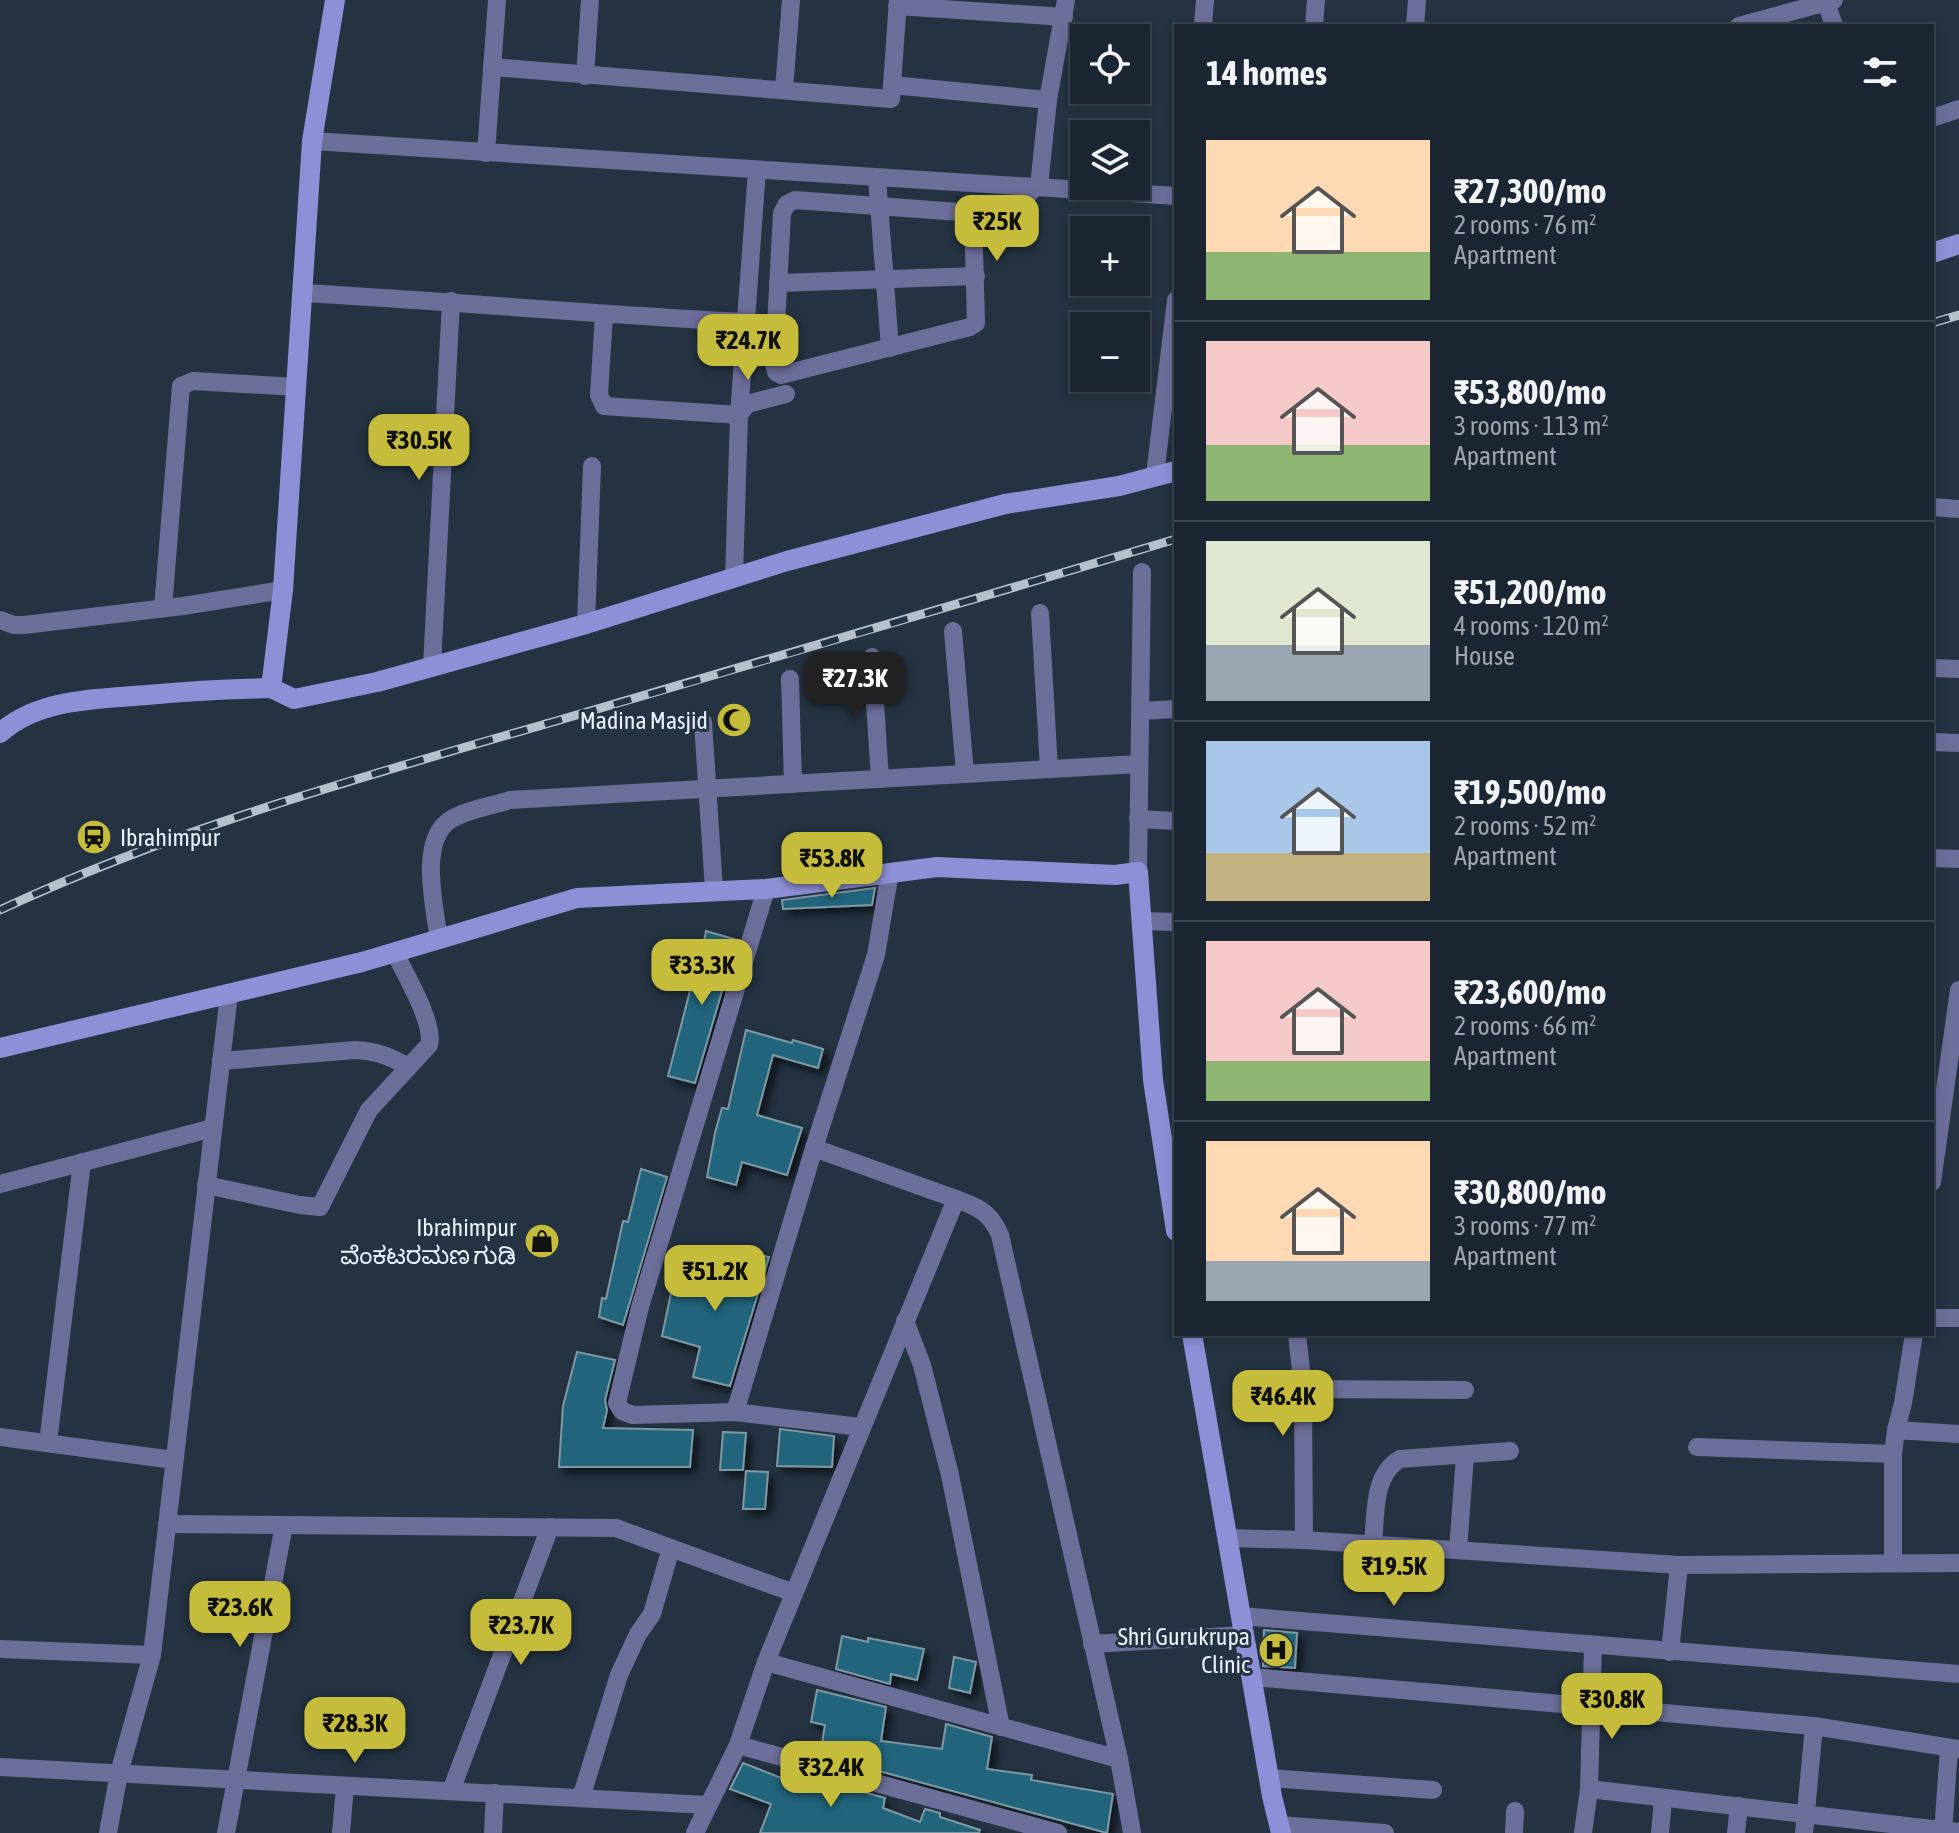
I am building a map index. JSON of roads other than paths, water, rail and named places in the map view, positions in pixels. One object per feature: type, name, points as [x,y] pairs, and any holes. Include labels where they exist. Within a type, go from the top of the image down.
[{"type":"street","points":[[271,688],[283,590],[312,141],[335,0]]},
{"type":"street","points":[[486,153],[497,0]]},
{"type":"street","points":[[585,76],[590,0]]},
{"type":"street","points":[[784,90],[791,0]]},
{"type":"street","points":[[1203,24],[1205,0]]},
{"type":"street","points":[[1314,24],[1316,0]]},
{"type":"street","points":[[1415,24],[1417,0]]},
{"type":"street","points":[[1746,24],[1830,1],[1834,24]]},
{"type":"street","points":[[492,67],[891,99],[897,3],[1065,8],[1048,100],[1039,186]]},
{"type":"street","points":[[892,85],[1048,100]]},
{"type":"street","points":[[1934,117],[1959,109]]},
{"type":"street","points":[[312,141],[1174,196]]},
{"type":"street","points":[[734,577],[739,415],[757,170]]},
{"type":"street","points":[[877,178],[890,348]]},
{"type":"street","points":[[1010,220],[1034,187],[1039,186]]},
{"type":"street","points":[[801,200],[973,213],[976,276],[976,323],[970,327],[781,375],[776,372],[782,213],[787,204],[801,200]]},
{"type":"street","points":[[1934,252],[1959,244]]},
{"type":"street","points":[[778,283],[976,276]]},
{"type":"street","points":[[303,293],[746,322]]},
{"type":"street","points":[[432,666],[451,301]]},
{"type":"street","points":[[604,315],[599,395],[604,406],[739,415]]},
{"type":"street","points":[[1155,475],[1174,317]]},
{"type":"street","points":[[163,608],[181,386],[193,381],[297,387]]},
{"type":"street","points":[[739,415],[747,404],[786,394]]},
{"type":"street","points":[[586,624],[592,466]]},
{"type":"street","points":[[0,733],[28,715],[66,703],[219,689],[271,688],[294,699],[317,696],[586,624],[787,561],[1005,504],[1119,486],[1174,471]]},
{"type":"street","points":[[1934,507],[1959,509]]},
{"type":"street","points":[[1142,572],[1138,872],[1153,1080],[1168,1123],[1174,1204]]},
{"type":"street","points":[[0,620],[14,625],[283,590]]},
{"type":"street","points":[[1040,613],[1049,769]]},
{"type":"street","points":[[953,631],[965,774]]},
{"type":"street","points":[[872,657],[880,779]]},
{"type":"street","points":[[1934,668],[1959,669]]},
{"type":"street","points":[[790,679],[793,784]]},
{"type":"street","points":[[1141,711],[1174,709]]},
{"type":"street","points":[[703,722],[714,890]]},
{"type":"street","points":[[1934,742],[1959,743]]},
{"type":"street","points":[[439,940],[430,862],[441,829],[451,820],[510,800],[1139,764]]},
{"type":"street","points":[[1138,819],[1174,821]]},
{"type":"street","points":[[1934,858],[1959,859]]},
{"type":"street","points":[[0,1048],[395,953],[577,898],[766,889],[937,867],[1115,875],[1138,872]]},
{"type":"street","points":[[735,1412],[876,955],[890,872]]},
{"type":"street","points":[[766,889],[640,1307],[617,1403],[622,1411],[633,1415],[735,1412],[861,1427]]},
{"type":"street","points":[[1141,921],[1174,922]]},
{"type":"street","points":[[206,1185],[320,1207],[369,1110],[429,1045],[430,1032],[395,953]]},
{"type":"street","points":[[1934,1149],[1936,1116],[1959,990]]},
{"type":"street","points":[[108,1833],[119,1773],[152,1655],[229,994]]},
{"type":"street","points":[[221,1061],[355,1050],[375,1051],[408,1067]]},
{"type":"street","points":[[1936,1116],[1959,1120]]},
{"type":"street","points":[[0,1184],[213,1128]]},
{"type":"street","points":[[814,1148],[984,1210],[994,1220],[1000,1235],[1119,1759],[1132,1833]]},
{"type":"street","points":[[48,1443],[82,1162]]},
{"type":"street","points":[[695,1833],[738,1745],[766,1662],[956,1199]]},
{"type":"street","points":[[1934,1318],[1959,1318]]},
{"type":"street","points":[[905,1321],[922,1365],[950,1475],[1001,1727]]},
{"type":"street","points":[[1192,1336],[1280,1829],[1385,1833]]},
{"type":"street","points":[[1297,1336],[1303,1389],[1304,1540]]},
{"type":"street","points":[[1893,1562],[1893,1454],[1914,1336]]},
{"type":"street","points":[[1303,1389],[1465,1390]]},
{"type":"street","points":[[1896,1430],[1959,1434]]},
{"type":"street","points":[[0,1437],[174,1460]]},
{"type":"street","points":[[1697,1447],[1893,1454]]},
{"type":"street","points":[[1373,1545],[1381,1479],[1387,1469],[1400,1459],[1510,1451]]},
{"type":"street","points":[[1458,1550],[1465,1455]]},
{"type":"street","points":[[167,1524],[616,1528],[794,1593]]},
{"type":"street","points":[[226,1833],[284,1525]]},
{"type":"street","points":[[451,1791],[550,1527]]},
{"type":"street","points":[[1227,1538],[1304,1540],[1679,1565],[1959,1563]]},
{"type":"street","points":[[581,1798],[619,1675],[638,1634],[652,1614],[671,1548]]},
{"type":"street","points":[[1670,1652],[1679,1565]]},
{"type":"street","points":[[1092,1644],[1242,1625],[1593,1646],[1959,1674]]},
{"type":"street","points":[[1583,1833],[1589,1789],[1593,1646]]},
{"type":"street","points":[[0,1649],[152,1655]]},
{"type":"street","points":[[766,1662],[1119,1759]]},
{"type":"street","points":[[1252,1677],[1814,1726],[1954,1748],[1948,1832],[1805,1824],[1739,1806],[1589,1789]]},
{"type":"street","points":[[1805,1824],[1814,1726]]},
{"type":"street","points":[[738,1745],[1058,1833]]},
{"type":"street","points":[[0,1767],[707,1805]]},
{"type":"street","points":[[1269,1778],[1433,1790]]},
{"type":"street","points":[[341,1833],[345,1786]]},
{"type":"street","points":[[493,1833],[495,1793]]},
{"type":"street","points":[[1660,1833],[1663,1798]]},
{"type":"street","points":[[1736,1833],[1739,1806]]},
{"type":"street","points":[[1514,1833],[1515,1811]]},
{"type":"railway","points":[[1934,322],[1959,315]]},
{"type":"railway","points":[[0,910],[137,852],[278,804],[1174,540]]},
{"type":"place","name":"Madina Masjid","points":[[734,720]]},
{"type":"place","name":"Ibrahimpur","points":[[94,837]]},
{"type":"place","name":"Ibrahimpur ವೆಂಕಟರಮಣ ಗುಡಿ","points":[[542,1241]]},
{"type":"place","name":"Shri Gurukrupa Clinic","points":[[1276,1650]]}]
